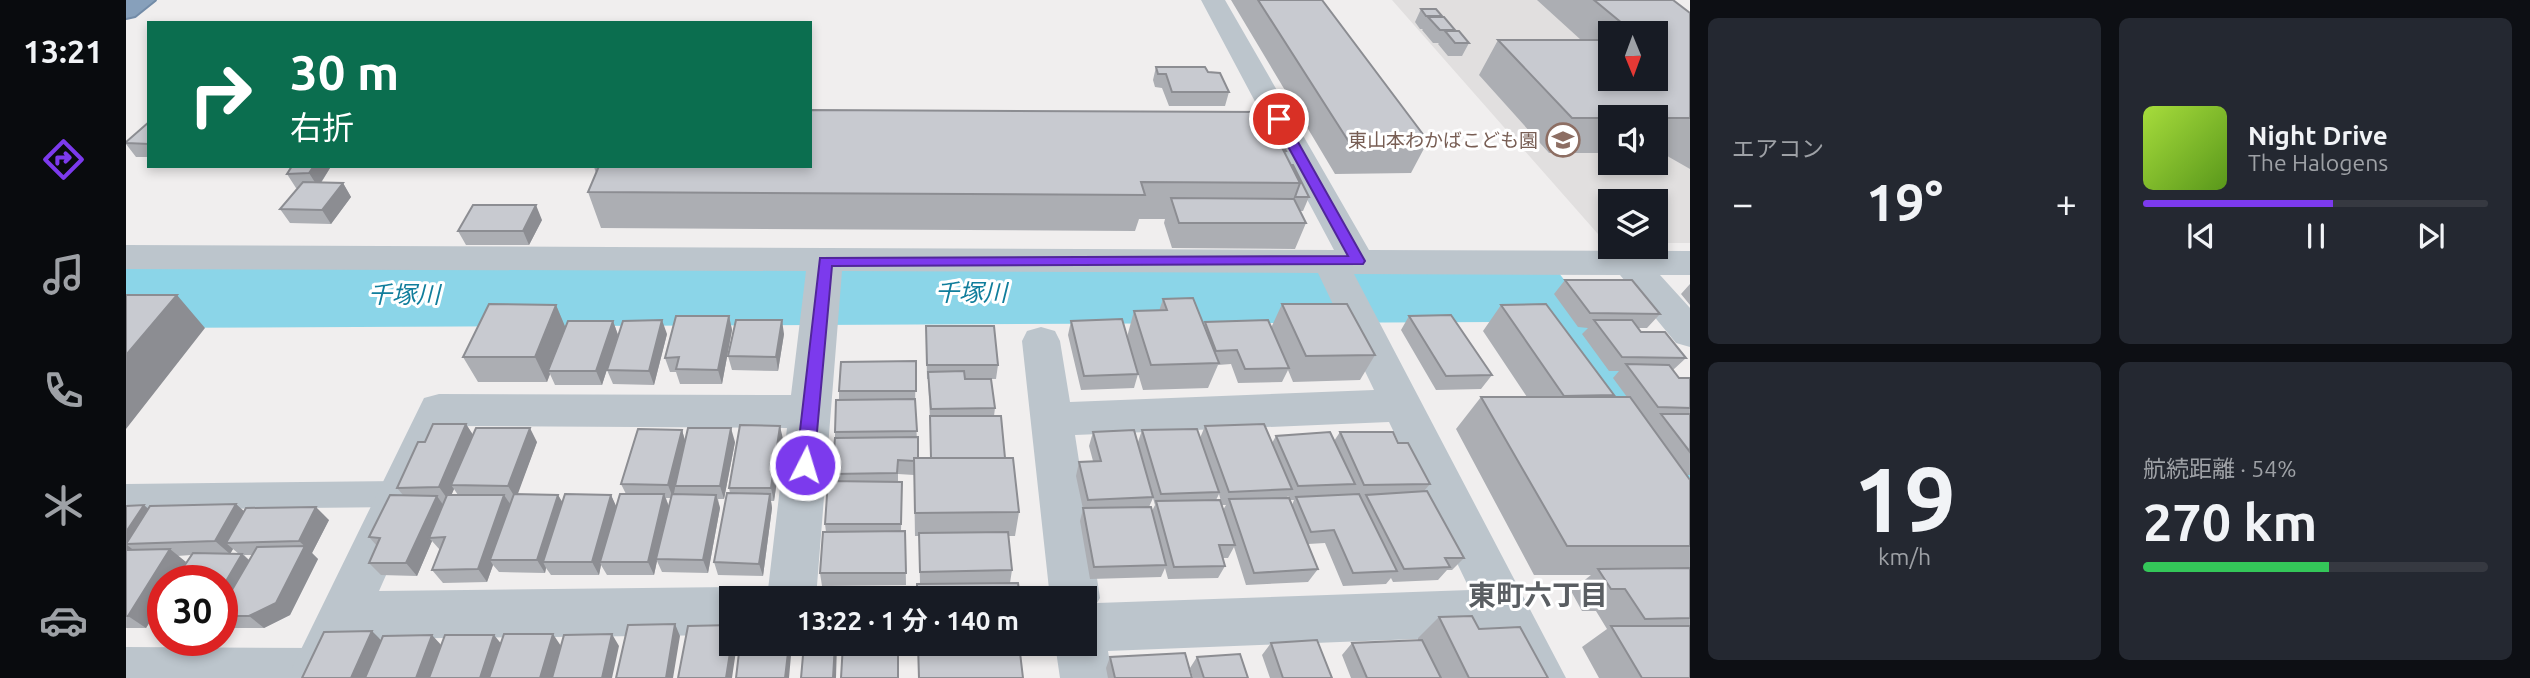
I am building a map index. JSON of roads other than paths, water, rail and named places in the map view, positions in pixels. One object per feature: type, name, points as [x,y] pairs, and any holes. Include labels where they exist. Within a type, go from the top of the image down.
[{"type":"highway","points":[[126,11],[143,0]]},
{"type":"street","points":[[1213,0],[1345,276],[1403,405],[1540,678]]},
{"type":"street","points":[[126,257],[823,283],[1345,276],[1630,263],[1690,263]]},
{"type":"street","points":[[1630,263],[1690,333]]},
{"type":"street","points":[[793,586],[823,283]]},
{"type":"street","points":[[1041,341],[1073,586]]},
{"type":"street","points":[[1051,419],[1403,405]]},
{"type":"street","points":[[316,672],[439,410],[810,412]]},
{"type":"street","points":[[343,615],[719,611]]},
{"type":"street","points":[[1097,628],[1507,612]]},
{"type":"street","points":[[1083,656],[1086,678]]},
{"type":"lane","points":[[126,496],[400,494]]},
{"type":"lane","points":[[126,665],[316,672]]},
{"type":"waterway","name":"千塚川","points":[[126,296],[1523,290],[1690,531]]},
{"type":"place","name":"東山本わかばこども園","points":[[1563,140]]},
{"type":"district","name":"東町六丁目","points":[[1538,595]]}]
